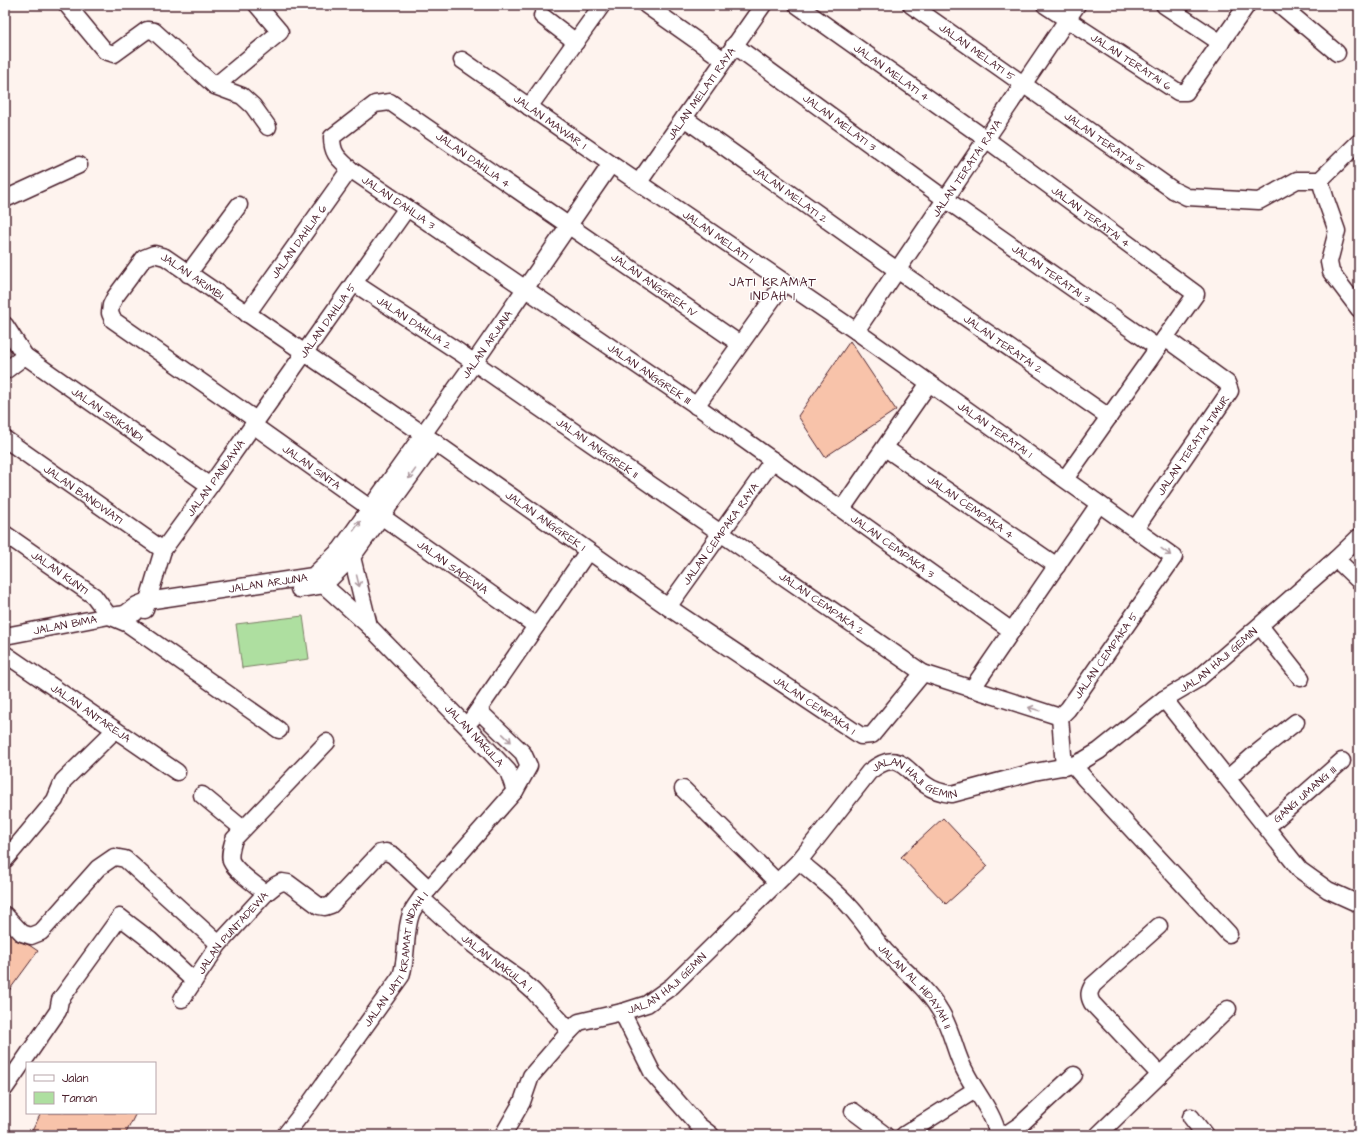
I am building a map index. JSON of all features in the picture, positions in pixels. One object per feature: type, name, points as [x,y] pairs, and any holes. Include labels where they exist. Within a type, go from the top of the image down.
[{"type":"street","points":[[67,5],[105,51],[114,54],[147,30],[154,31],[215,86],[242,96],[253,106],[268,127]]},
{"type":"street","points":[[215,86],[280,32],[257,5]]},
{"type":"street","points":[[529,107],[602,5]]},
{"type":"street","points":[[646,5],[724,60]]},
{"type":"street","name":"JALAN MELATI 4","points":[[797,5],[986,139]]},
{"type":"street","name":"JALAN MELATI 5","points":[[911,5],[1023,85]]},
{"type":"street","points":[[1045,5],[1067,20]]},
{"type":"street","name":"JALAN TERATAI RAYA","points":[[856,331],[1077,5]]},
{"type":"street","points":[[1164,5],[1221,43],[1247,5]]},
{"type":"street","points":[[1280,5],[1337,53]]},
{"type":"street","name":"JALAN MELATI RAYA","points":[[639,182],[760,6]]},
{"type":"street","points":[[542,16],[576,42]]},
{"type":"street","name":"JALAN TERATAI 6","points":[[1067,20],[1178,92],[1186,92],[1221,43]]},
{"type":"street","name":"JALAN MELATI 3","points":[[734,45],[945,199]]},
{"type":"street","name":"JALAN MAWAR I","points":[[462,60],[639,182]]},
{"type":"street","name":"JALAN TERATAI 5","points":[[1023,85],[1173,190],[1187,197],[1259,200],[1297,180],[1320,180]]},
{"type":"street","name":"JALAN DAHLIA 4","points":[[375,104],[390,102],[568,226]]},
{"type":"street","name":"JALAN DAHLIA 3","points":[[375,104],[332,136],[332,147],[337,158],[350,170],[526,288]]},
{"type":"street","name":"JALAN MELATI 2","points":[[684,118],[897,270]]},
{"type":"street","name":"JALAN TERATAI 4","points":[[986,139],[1196,294],[1162,343]]},
{"type":"street","points":[[1359,142],[1320,180],[1337,231],[1329,262],[1331,272],[1359,309]]},
{"type":"street","name":"JALAN ARJUNA","points":[[125,614],[146,606],[319,581],[347,553],[429,438],[474,363],[611,164]]},
{"type":"street","points":[[5,200],[78,165]]},
{"type":"street","name":"JALAN DAHLIA 6","points":[[247,314],[350,170]]},
{"type":"street","name":"JALAN MELATI 1","points":[[639,182],[856,331]]},
{"type":"street","name":"JALAN TERATAI 3","points":[[945,199],[1162,343]]},
{"type":"street","points":[[188,274],[239,205]]},
{"type":"street","name":"JALAN DAHLIA 5","points":[[407,208],[304,353],[429,438]]},
{"type":"street","name":"JALAN ANGGREK IV","points":[[568,226],[740,344]]},
{"type":"street","name":"JALAN ARIMBI","points":[[255,422],[114,320],[110,313],[111,305],[115,297],[144,258],[154,254],[165,257],[304,353]]},
{"type":"street","name":"JALAN TERATAI 2","points":[[897,270],[1109,417]]},
{"type":"street","name":"JALAN DAHLIA 2","points":[[354,283],[474,363]]},
{"type":"street","points":[[696,406],[784,283]]},
{"type":"street","name":"JALAN ANGGREK III","points":[[526,288],[773,460]]},
{"type":"street","points":[[5,325],[25,356],[5,371]]},
{"type":"street","name":"JALAN TERATAI 1","points":[[856,331],[1135,529]]},
{"type":"street","points":[[1065,479],[1162,343]]},
{"type":"street","name":"JALAN TERATAI TIMUR","points":[[1135,529],[1230,391],[1227,383],[1162,343]]},
{"type":"street","name":"JALAN PANDAWA","points":[[146,606],[163,550],[304,353]]},
{"type":"street","name":"JALAN SRIKANDI","points":[[25,356],[210,486]]},
{"type":"street","name":"JALAN ANGGREK II","points":[[474,363],[721,532]]},
{"type":"street","points":[[842,509],[929,383]]},
{"type":"street","name":"JALAN SINTA","points":[[255,422],[376,512]]},
{"type":"street","name":"JALAN ANGGREK I","points":[[429,438],[668,607]]},
{"type":"street","name":"JALAN BANOWATI","points":[[5,439],[163,550]]},
{"type":"street","name":"JALAN CEMPAKA 4","points":[[885,448],[1057,566]]},
{"type":"street","name":"JALAN CEMPAKA RAYA","points":[[668,607],[773,460]]},
{"type":"street","name":"JALAN CEMPAKA 3","points":[[773,460],[1012,631]]},
{"type":"street","points":[[972,690],[1099,504]]},
{"type":"street","name":"JALAN SADEWA","points":[[376,512],[536,626]]},
{"type":"street","name":"JALAN CEMPAKA 5","points":[[1060,717],[1068,710],[1174,557],[1135,529]]},
{"type":"street","name":"JALAN CEMPAKA 2","points":[[721,532],[923,673]]},
{"type":"street","name":"JALAN KUNTI","points":[[5,534],[12,544],[94,596],[109,616]]},
{"type":"street","name":"JALAN HAJI GEMIN","points":[[503,1135],[522,1102],[531,1076],[579,1022],[622,1012],[647,1004],[672,986],[799,861],[869,772],[879,764],[892,761],[904,765],[926,785],[939,792],[952,794],[999,781],[1069,766],[1084,760],[1099,751],[1164,699],[1198,679],[1336,559],[1359,537]]},
{"type":"street","points":[[467,726],[479,711],[588,551]]},
{"type":"street","points":[[347,553],[369,626]]},
{"type":"street","points":[[1336,559],[1359,581]]},
{"type":"street","name":"JALAN NAKULA","points":[[319,581],[369,626],[467,726],[508,771],[515,791]]},
{"type":"street","name":"JALAN CEMPAKA 1","points":[[668,607],[861,736],[872,735],[923,673]]},
{"type":"street","name":"JALAN BIMA","points":[[5,636],[125,614]]},
{"type":"street","points":[[109,616],[128,624],[279,730]]},
{"type":"street","points":[[1260,626],[1301,678]]},
{"type":"street","name":"JALAN ANTAREJA","points":[[5,654],[177,772]]},
{"type":"street","points":[[923,673],[972,690],[1060,717],[1069,766],[1085,779],[1229,934]]},
{"type":"street","points":[[1164,699],[1300,870],[1328,890],[1359,904]]},
{"type":"street","name":"JALAN NAKULA","points":[[479,711],[523,753],[529,766],[515,791]]},
{"type":"street","points":[[1228,778],[1296,722]]},
{"type":"street","points":[[5,860],[55,800],[63,781],[115,730]]},
{"type":"street","name":"JALAN PUNTADEWA","points":[[5,1088],[58,1011],[60,1000],[120,917],[150,940],[194,980],[219,944],[266,893],[235,868],[230,860],[231,848],[234,840],[327,742]]},
{"type":"street","name":"GANG UMANG III","points":[[1267,827],[1342,762]]},
{"type":"street","points":[[683,789],[777,882]]},
{"type":"street","name":"JALAN JATI KRAMAT INDAH I","points":[[285,1135],[310,1103],[401,976],[404,968],[405,948],[411,913],[425,893],[515,791]]},
{"type":"street","points":[[202,795],[243,829]]},
{"type":"street","name":"JALAN NAKULA I","points":[[266,893],[282,882],[288,883],[314,903],[325,907],[331,905],[380,854],[386,852],[393,855],[425,893],[471,943],[517,977],[533,991],[570,1031]]},
{"type":"street","points":[[5,915],[22,933],[31,936],[41,932],[98,868],[114,857],[125,859],[219,944]]},
{"type":"street","name":"JALAN AL HIDAYAH II","points":[[799,861],[851,907],[884,950],[928,994],[938,1007],[947,1023],[958,1058],[975,1090],[990,1113],[998,1135]]},
{"type":"street","points":[[1159,926],[1093,984],[1089,992],[1089,996],[1092,1004],[1160,1075]]},
{"type":"street","points":[[182,999],[194,980]]},
{"type":"street","points":[[1098,1135],[1228,1009]]},
{"type":"street","points":[[622,1012],[653,1074],[698,1125],[711,1135]]},
{"type":"street","points":[[1005,1135],[1020,1125],[1074,1075]]},
{"type":"street","points":[[904,1135],[975,1090]]},
{"type":"street","points":[[853,1110],[885,1135]]},
{"type":"street","points":[[1191,1117],[1205,1135]]},
{"type":"green space","points":[[303,616],[309,659],[242,668],[236,624]]},
{"type":"building","points":[[850,341],[896,410],[825,457],[798,416]]},
{"type":"building","points":[[943,818],[988,866],[946,904],[901,857]]},
{"type":"building","points":[[5,929],[15,940],[29,945],[38,951],[5,996]]},
{"type":"building","points":[[40,1114],[136,1114],[125,1135],[30,1135]]},
{"type":"district","name":"JATI KRAMAT INDAH 1","points":[[773,289]]}]
